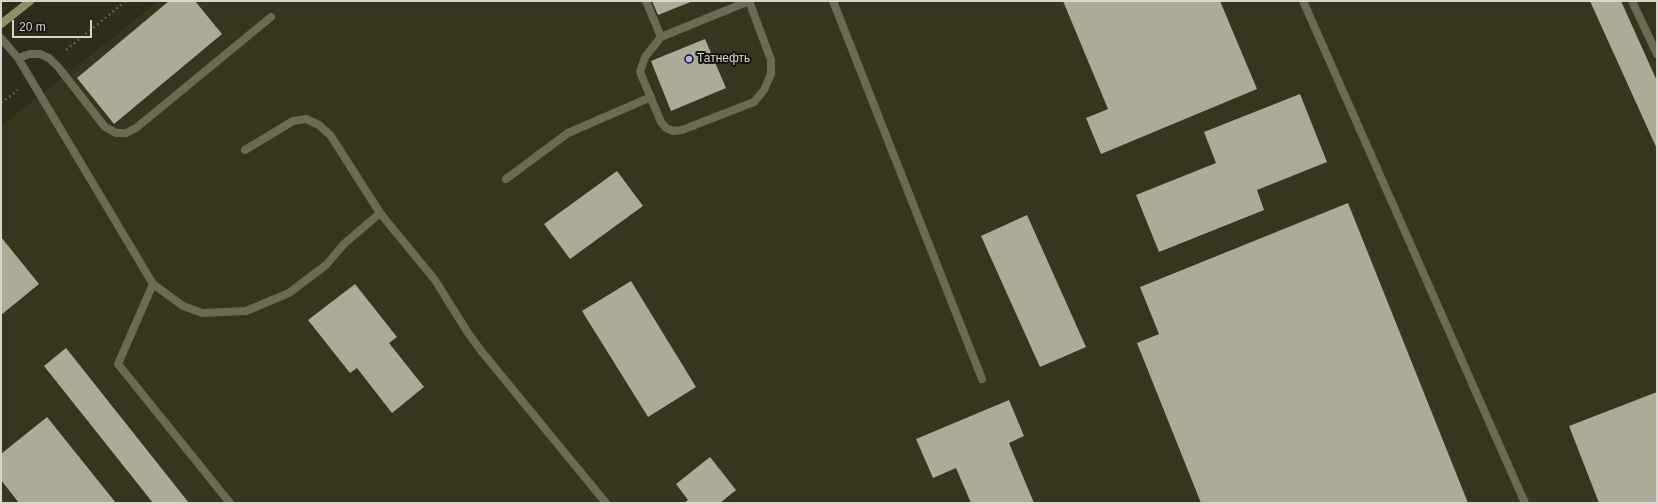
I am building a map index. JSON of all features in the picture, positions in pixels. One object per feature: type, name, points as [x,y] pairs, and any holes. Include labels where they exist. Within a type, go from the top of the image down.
[{"type":"main road","points":[[1,24],[30,1]]},
{"type":"lane","points":[[646,1],[661,37]]},
{"type":"lane","points":[[749,1],[771,60],[771,74],[764,90],[754,102],[682,130],[674,131],[666,128],[661,122],[640,72],[644,57],[661,37],[749,1]]},
{"type":"lane","points":[[833,1],[982,379]]},
{"type":"lane","points":[[1303,1],[1525,503]]},
{"type":"lane","points":[[1632,1],[1657,54]]},
{"type":"lane","points":[[18,58],[35,54],[49,58],[59,68],[105,127],[116,133],[126,133],[136,128],[271,17]]},
{"type":"lane","points":[[1,38],[18,58],[153,284],[182,306],[202,313],[246,311],[289,293],[326,264],[344,244],[380,213]]},
{"type":"lane","points":[[506,179],[568,133],[650,97]]},
{"type":"lane","points":[[245,150],[293,121],[306,119],[319,125],[331,136],[380,213],[435,280],[468,333],[482,352],[606,503]]},
{"type":"lane","points":[[153,284],[118,364],[230,503]]},
{"type":"shaded area","points":[[159,1],[1657,1],[1657,503],[1,503],[1,126]]},
{"type":"building","points":[[169,1],[195,1],[222,34],[114,124],[77,78]]},
{"type":"building","points":[[652,1],[693,1],[658,15]]},
{"type":"building","points":[[1063,1],[1220,1],[1257,89],[1101,154],[1086,118],[1108,109]]},
{"type":"building","points":[[1590,1],[1621,1],[1657,81],[1657,149]]},
{"type":"building","points":[[705,39],[726,88],[671,111],[651,61]]},
{"type":"building","points":[[1300,94],[1327,162],[1257,190],[1264,210],[1159,252],[1136,195],[1216,163],[1204,132]]},
{"type":"building","points":[[617,171],[643,206],[570,259],[544,224]]},
{"type":"building","points":[[1348,203],[1468,503],[1201,503],[1137,343],[1159,334],[1140,287]]},
{"type":"building","points":[[1027,215],[1086,347],[1040,367],[981,236]]},
{"type":"building","points":[[1,237],[39,284],[1,315]]},
{"type":"building","points":[[631,281],[696,387],[648,417],[582,311]]},
{"type":"building","points":[[355,284],[397,337],[389,343],[424,387],[392,413],[357,368],[350,373],[308,320]]},
{"type":"building","points":[[66,348],[189,503],[153,503],[44,366]]},
{"type":"building","points":[[1657,392],[1657,503],[1599,503],[1569,426]]},
{"type":"building","points":[[1009,400],[1024,436],[1009,443],[1034,503],[971,503],[956,468],[933,478],[916,439]]},
{"type":"building","points":[[47,417],[116,503],[19,503],[1,480],[1,454]]},
{"type":"building","points":[[710,457],[736,490],[720,503],[684,503],[688,500],[676,484]]},
{"type":"place","name":"Татнефть","points":[[689,59]]}]
